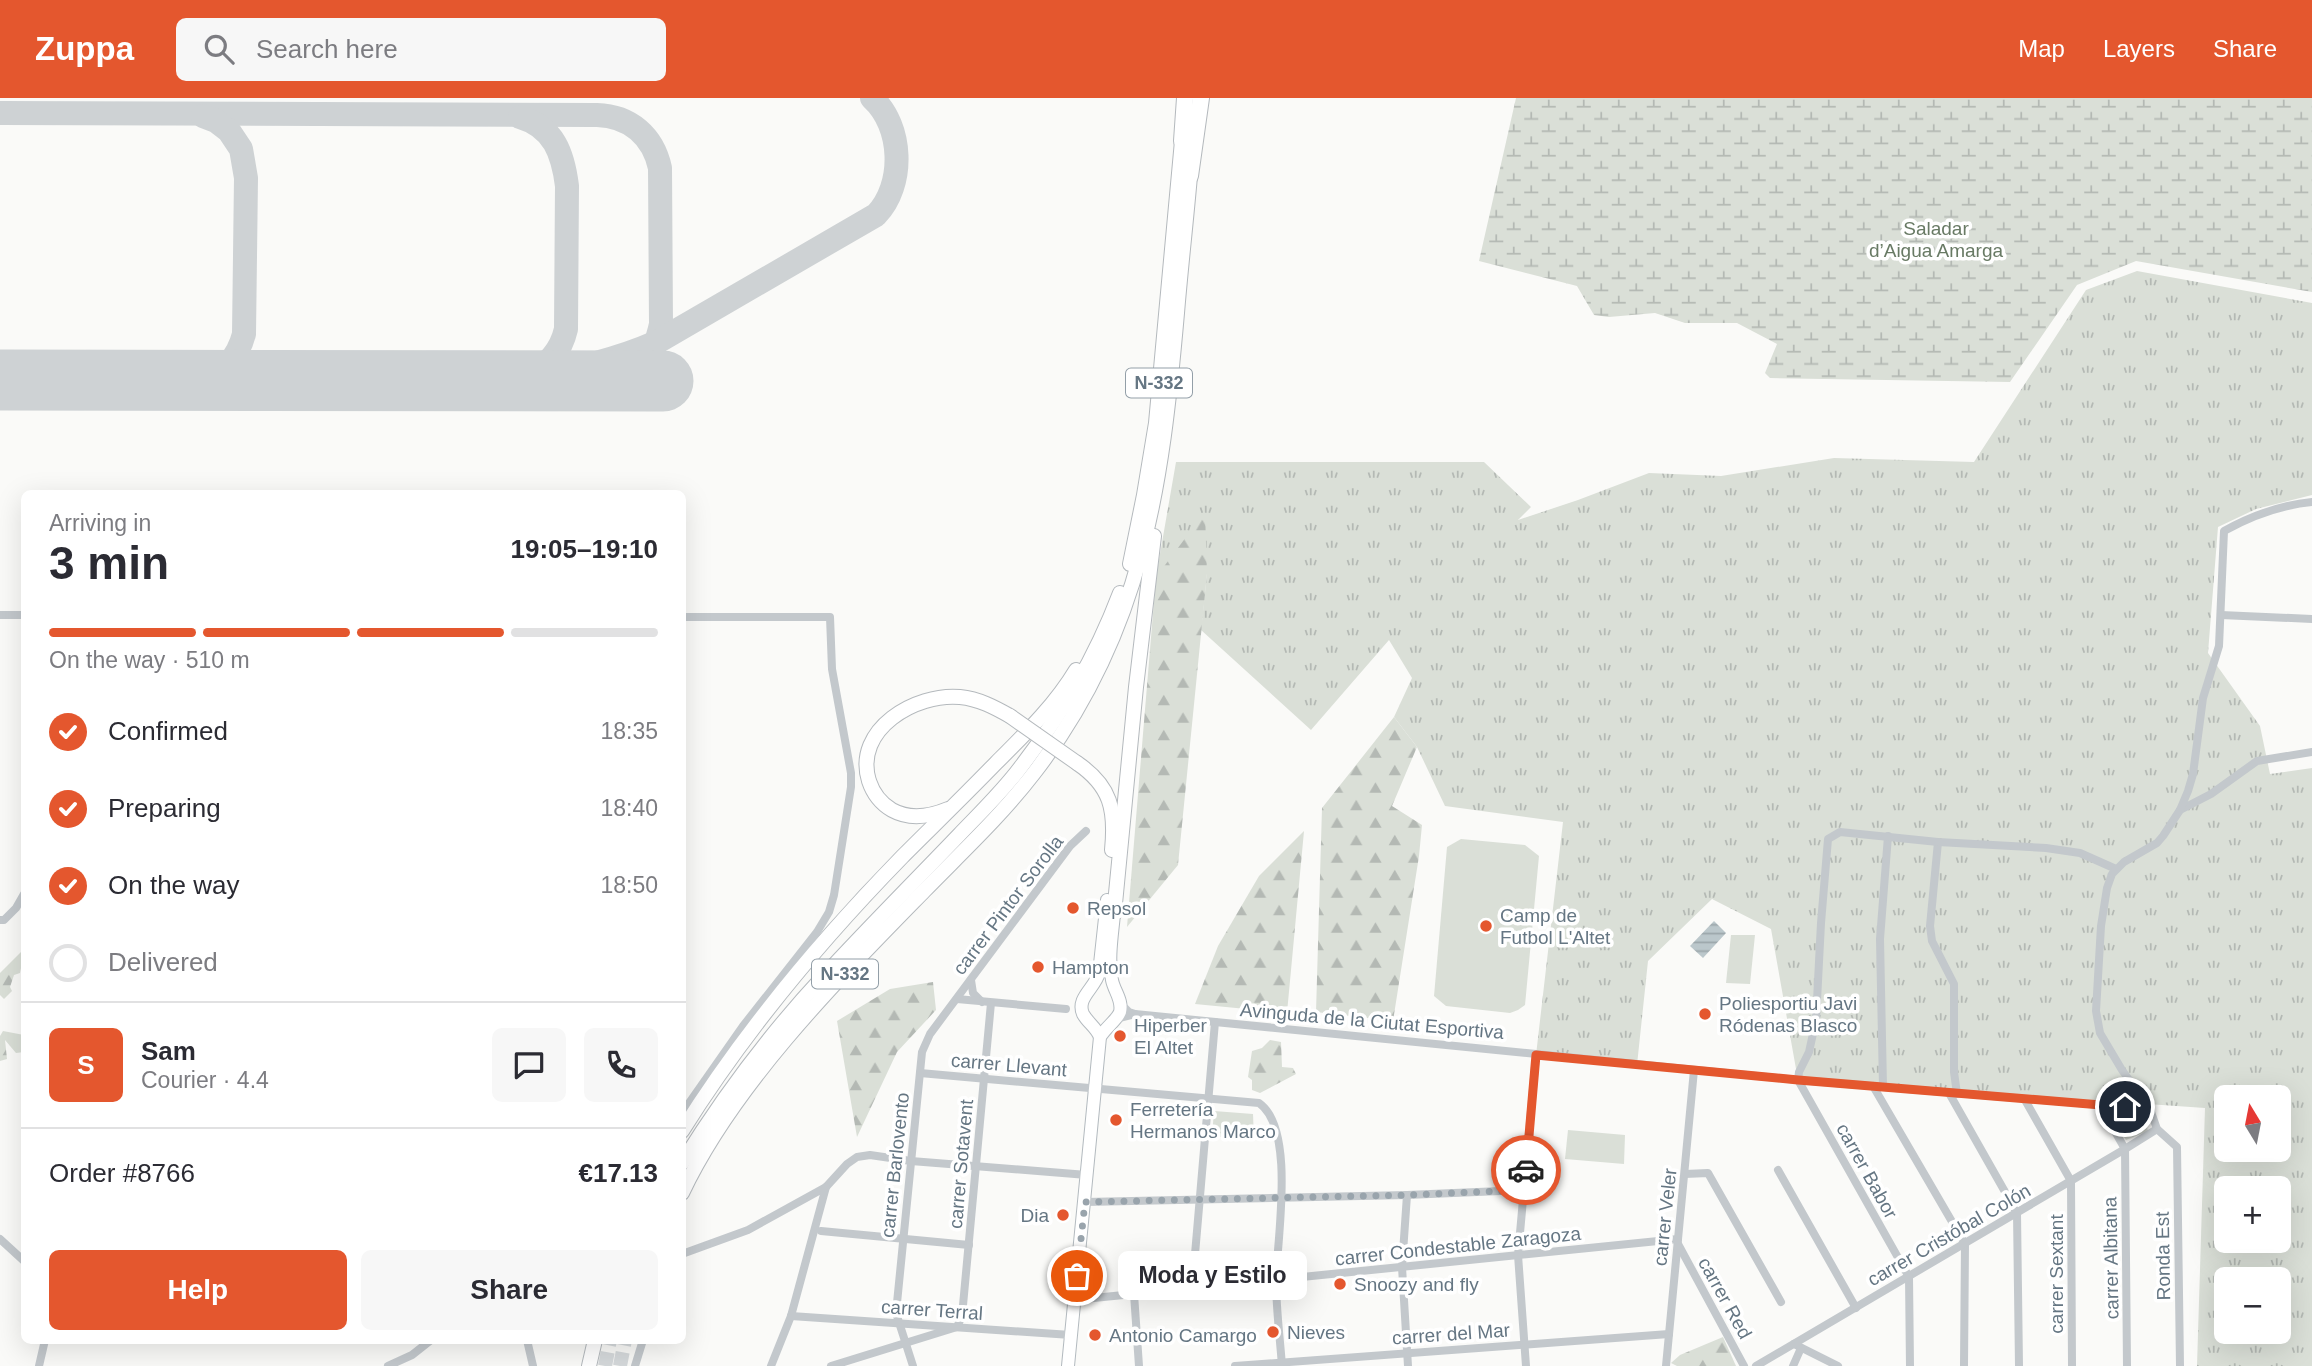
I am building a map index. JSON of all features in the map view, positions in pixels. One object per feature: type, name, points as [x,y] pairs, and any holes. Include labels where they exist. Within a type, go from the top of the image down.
[{"type":"highway","name":"N-332","points":[[686,1157],[708,1121],[822,978],[1018,770],[1072,695],[1094,657],[1131,560],[1152,455],[1186,98]]},
{"type":"highway","points":[[1190,176],[1198,98]]},
{"type":"highway","name":"N-332","points":[[686,1186],[726,1119],[792,1034],[875,942],[995,819],[1033,774],[1097,673],[1120,622],[1137,570],[1157,492],[1171,389],[1190,176]]},
{"type":"highway","points":[[1114,914],[1157,492]]},
{"type":"highway","points":[[686,1125],[716,1079],[791,980],[857,905],[1020,739],[1058,695],[1110,619]]},
{"type":"highway","points":[[952,807],[919,817],[908,816],[883,804],[872,788],[867,774],[867,760],[876,735],[902,711],[936,698],[960,697],[996,708],[1010,716],[1098,780],[1111,806],[1113,836],[1107,900]]},
{"type":"highway","points":[[589,1366],[594,1344]]},
{"type":"main road","points":[[1100,1038],[1089,1020],[1082,1000],[1098,978],[1107,900]]},
{"type":"main road","points":[[1068,1366],[1100,1038],[1120,1012],[1111,979],[1114,914]]},
{"type":"main road","points":[[1092,988],[1105,986],[1118,998]]},
{"type":"main road","points":[[1089,1020],[1112,1022]]},
{"type":"street","points":[[2157,1129],[2150,1109],[2107,1046],[2097,1023],[2098,962],[2103,908],[2109,880],[2124,862],[2157,843],[2180,810],[2193,774],[2203,698],[2219,646],[2224,531],[2258,514],[2288,505],[2312,502]]},
{"type":"street","points":[[0,615],[21,615]]},
{"type":"street","points":[[2221,615],[2312,619]]},
{"type":"street","points":[[686,617],[830,617],[832,668],[851,773],[834,895],[829,912],[817,932],[743,1026],[686,1106]]},
{"type":"street","points":[[2180,810],[2211,794],[2247,766],[2258,761],[2312,752]]},
{"type":"street","name":"carrer Pintor Sorolla","points":[[957,999],[1070,846],[1086,831]]},
{"type":"street","points":[[1798,1080],[1809,1052],[1816,1020],[1828,839],[1840,832],[1938,842],[2046,848],[2080,853],[2116,869]]},
{"type":"street","points":[[1883,1087],[1880,939],[1888,836]]},
{"type":"street","points":[[1938,842],[1930,926],[1932,941],[1954,984],[1953,1093],[2017,1213],[2019,1366]]},
{"type":"street","points":[[0,920],[4,920],[21,899]]},
{"type":"street","points":[[971,979],[973,993],[986,1003]]},
{"type":"street","points":[[1118,998],[1123,1008],[1135,1014]]},
{"type":"street","points":[[957,999],[1066,1009],[1089,1020]]},
{"type":"street","name":"carrer Barlovento","points":[[913,1366],[895,1313],[919,1073],[925,1042],[957,999]]},
{"type":"street","points":[[1066,1009],[1082,1000]]},
{"type":"street","name":"carrer Sotavent","points":[[957,1327],[962,1317],[985,1079],[986,1003]]},
{"type":"street","name":"Avinguda de la Ciutat Esportiva","points":[[1112,1022],[1135,1014],[1798,1080],[2150,1109]]},
{"type":"street","points":[[1192,1289],[1215,1022]]},
{"type":"street","points":[[1526,1366],[1518,1255],[1536,1055]]},
{"type":"street","name":"carrer Veler","points":[[1665,1366],[1694,1070]]},
{"type":"street","name":"carrer Llevant","points":[[919,1073],[1259,1103],[1267,1109],[1277,1127],[1282,1198]]},
{"type":"street","name":"carrer Babor","points":[[1798,1080],[1909,1277]]},
{"type":"street","points":[[1872,1086],[1965,1244],[1965,1366]]},
{"type":"street","points":[[2025,1100],[2071,1181]]},
{"type":"street","points":[[2101,1105],[2125,1149]]},
{"type":"street","name":"carrer Cristóbal Colón","points":[[1756,1366],[1798,1346],[1856,1308],[2157,1129]]},
{"type":"street","name":"Ronda Est","points":[[2157,1129],[2177,1147],[2180,1366]]},
{"type":"street","name":"carrer Albitana","points":[[2125,1149],[2127,1366]]},
{"type":"street","points":[[686,1253],[748,1230],[826,1187],[847,1164],[858,1157],[870,1155],[911,1161],[1087,1175]]},
{"type":"street","points":[[1778,1170],[1856,1308]]},
{"type":"street","points":[[1685,1174],[1708,1173],[1782,1302]]},
{"type":"street","name":"carrer Sextant","points":[[2071,1181],[2072,1366]]},
{"type":"street","points":[[771,1366],[791,1316],[826,1187]]},
{"type":"street","points":[[1085,1202],[1524,1190]]},
{"type":"street","points":[[1407,1195],[1402,1267],[1408,1366]]},
{"type":"street","points":[[1282,1198],[1276,1280],[1282,1364]]},
{"type":"street","points":[[821,1231],[969,1245]]},
{"type":"street","points":[[0,1239],[21,1258]]},
{"type":"street","name":"carrer Condestable Zaragoza","points":[[1074,1300],[1518,1255],[1678,1242]]},
{"type":"street","name":"carrer Red","points":[[1678,1242],[1744,1366]]},
{"type":"street","points":[[1909,1277],[1910,1366]]},
{"type":"street","points":[[1134,1294],[1139,1366]]},
{"type":"street","name":"carrer Terral","points":[[791,1316],[1071,1335]]},
{"type":"street","points":[[831,1366],[847,1364],[957,1327]]},
{"type":"street","name":"carrer del Mar","points":[[1235,1366],[1669,1334]]},
{"type":"street","points":[[39,1366],[45,1344]]},
{"type":"street","points":[[388,1366],[412,1355],[426,1344]]},
{"type":"street","points":[[528,1344],[533,1366]]},
{"type":"street","points":[[635,1366],[642,1344]]},
{"type":"street","points":[[1793,1366],[1798,1346],[1838,1366]]},
{"type":"green space","name":"Saladar d’Aigua Amarga","points":[[1516,98],[2312,98],[2312,292],[2136,261],[2077,285],[2010,382],[1770,378],[1765,373],[1777,344],[1737,323],[1685,323],[1655,313],[1609,317],[1594,315],[1577,286],[1479,261]]},
{"type":"green space","points":[[2137,271],[2312,303],[2312,495],[2256,509],[2218,527],[2208,653],[2260,726],[2270,774],[2312,768],[2312,1366],[2197,1366],[2205,1108],[1798,1080],[1771,929],[1712,899],[1648,961],[1637,1065],[1536,1055],[1563,822],[1445,806],[1417,747],[1394,717],[1412,678],[1389,640],[1311,730],[1201,630],[1207,574],[1156,577],[1176,462],[1484,462],[1531,507],[1518,520],[1649,473],[1721,476],[1834,458],[1974,462],[2086,290]]},
{"type":"green space","points":[[1205,512],[1207,574],[1178,865],[1127,927],[1156,577]]},
{"type":"green space","points":[[1394,717],[1417,747],[1392,806],[1422,825],[1393,1021],[1316,1012],[1322,808]]},
{"type":"green space","points":[[1304,831],[1287,1013],[1195,1004],[1218,946],[1259,876]]},
{"type":"green space","name":"Camp de Futbol L'Altet","points":[[1461,839],[1525,845],[1539,856],[1525,1005],[1510,1013],[1446,1006],[1434,996],[1447,847]]},
{"type":"green space","points":[[1731,935],[1755,935],[1750,984],[1726,983]]},
{"type":"green space","points":[[21,952],[20,973],[14,975],[10,987],[12,991],[4,999],[0,995],[0,973]]},
{"type":"green space","points":[[933,982],[936,1010],[897,1052],[857,1137],[837,1021],[890,989]]},
{"type":"green space","points":[[3,1031],[21,1034],[21,1052],[16,1053],[5,1040],[7,1059],[0,1061],[0,1036]]},
{"type":"green space","points":[[1270,1040],[1281,1042],[1282,1067],[1293,1068],[1296,1074],[1260,1093],[1252,1090],[1252,1080],[1248,1077],[1252,1051],[1262,1048]]},
{"type":"green space","points":[[1214,1111],[1253,1114],[1254,1139],[1212,1136]]},
{"type":"green space","points":[[2119,1111],[2144,1116],[2148,1131],[2126,1140],[2110,1115]]},
{"type":"green space","points":[[1568,1130],[1625,1135],[1624,1164],[1565,1159]]},
{"type":"green space","points":[[1723,1337],[1736,1366],[1677,1366],[1671,1363],[1680,1355]]},
{"type":"shaded area","points":[[1714,921],[1726,933],[1703,958],[1690,946]]},
{"type":"taxiway","points":[[516,381],[570,370],[657,342],[876,215],[892,188],[897,156],[890,124],[872,98]]},
{"type":"taxiway","points":[[0,113],[597,115],[620,119],[646,137],[660,168],[661,324],[654,347],[643,364],[627,375],[603,381]]},
{"type":"taxiway","points":[[200,381],[228,364],[238,351],[244,334],[246,178],[241,149],[229,131],[216,121],[203,116]]},
{"type":"taxiway","points":[[520,117],[541,128],[555,143],[563,163],[567,186],[566,329],[561,344],[552,357],[527,375]]},
{"type":"runway","points":[[0,380],[663,381]]},
{"type":"tunnel","points":[[605,1366],[609,1344]]},
{"type":"tunnel","points":[[620,1366],[624,1344]]},
{"type":"way so far","points":[[1077,1276],[1085,1202],[1524,1190],[1526,1170]]},
{"type":"place","name":"Repsol","points":[[1073,908]]},
{"type":"place","name":"Camp de Futbol L'Altet","points":[[1486,926]]},
{"type":"place","name":"Hampton","points":[[1038,967]]},
{"type":"place","name":"Poliesportiu Javi Ródenas Blasco","points":[[1705,1014]]},
{"type":"place","name":"Hiperber El Altet","points":[[1120,1036]]},
{"type":"place","name":"Ferretería Hermanos Marco","points":[[1116,1120]]},
{"type":"place","name":"Dia","points":[[1063,1215]]},
{"type":"place","name":"Moda y Estilo","points":[[1077,1276]]},
{"type":"place","name":"Snoozy and fly","points":[[1340,1284]]},
{"type":"place","name":"Nieves","points":[[1273,1332]]},
{"type":"place","name":"Antonio Camargo","points":[[1095,1335]]},
{"type":"route","points":[[1526,1170],[1536,1055],[2125,1107]]}]
